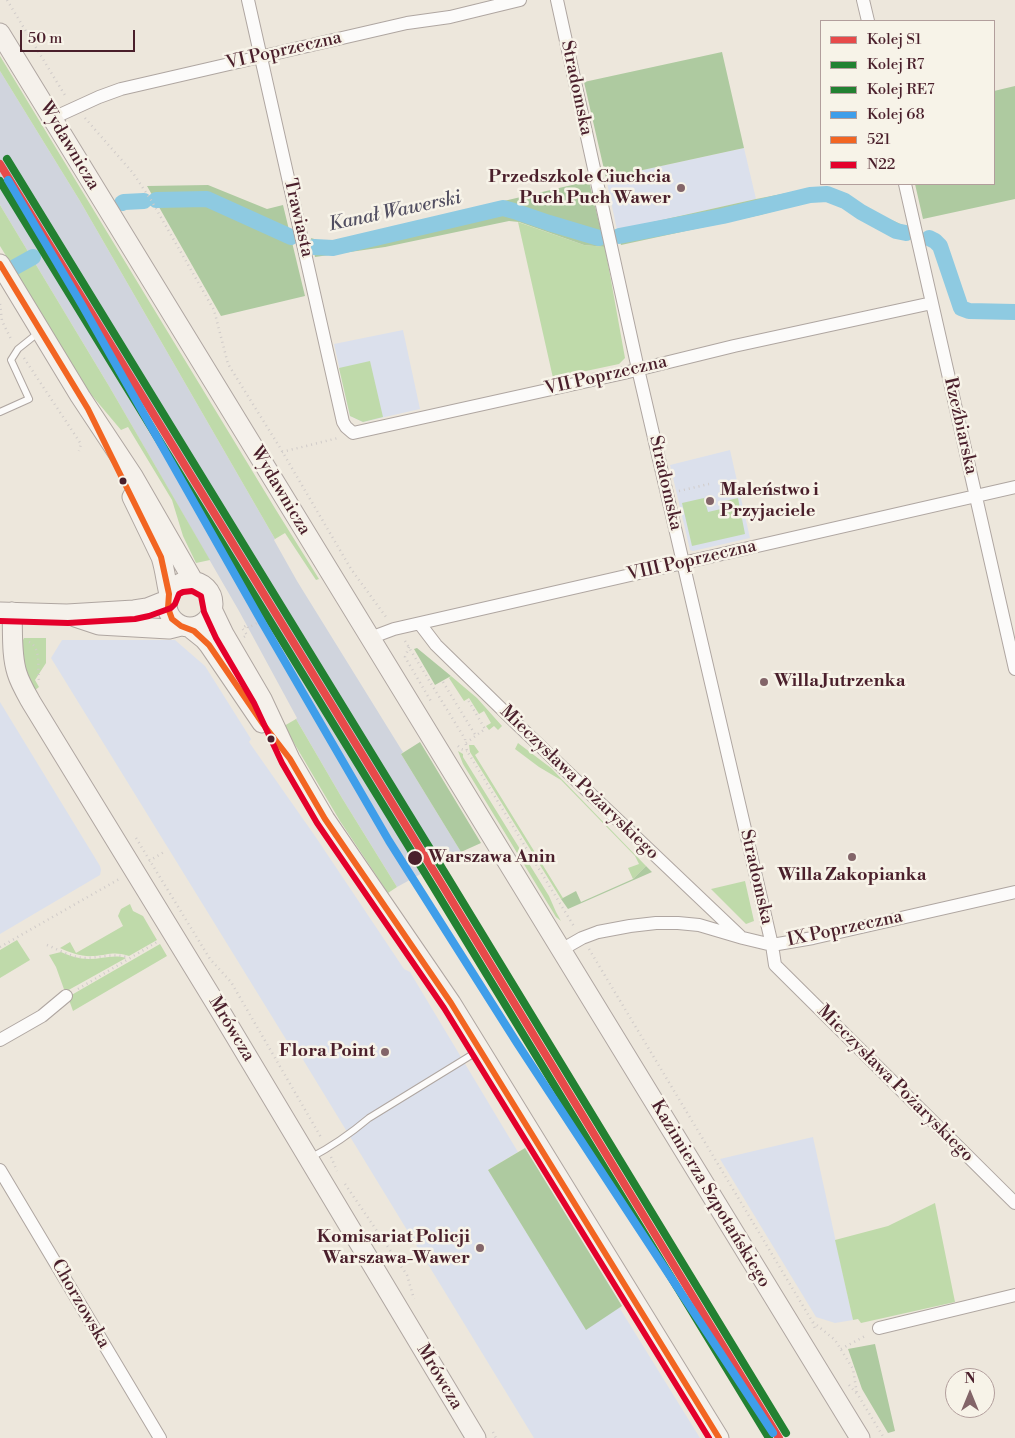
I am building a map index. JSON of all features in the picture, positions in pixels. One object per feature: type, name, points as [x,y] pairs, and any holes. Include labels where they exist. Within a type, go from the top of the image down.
[{"type":"main road","name":"Wydawnicza","points":[[0,33],[560,950]]},
{"type":"main road","points":[[0,264],[88,409],[133,476],[194,582]]},
{"type":"main road","points":[[88,409],[161,557],[168,597],[168,613],[173,621],[204,639],[263,724],[290,759]]},
{"type":"main road","points":[[6,612],[67,614],[126,619],[169,629],[200,625],[208,619],[212,609],[212,600],[209,592],[202,585],[186,582],[173,588],[168,597],[126,619]]},
{"type":"main road","points":[[212,609],[224,634],[262,699],[290,759],[325,820],[451,1003],[719,1438]]},
{"type":"main road","name":"Mrówcza","points":[[6,612],[13,640],[15,666],[31,702],[308,1158],[484,1435]]},
{"type":"main road","name":"Kazimierza Szpotańskiego","points":[[560,950],[860,1438]]},
{"type":"street","name":"Trawiasta","points":[[248,0],[343,422],[353,433]]},
{"type":"street","name":"VI Poprzeczna","points":[[52,118],[99,97],[121,90],[407,23],[450,17],[520,0]]},
{"type":"street","name":"Stradomska","points":[[556,0],[638,369],[772,945],[774,965]]},
{"type":"street","points":[[863,0],[868,20]]},
{"type":"street","name":"Rzeźbiarska","points":[[905,185],[1015,669]]},
{"type":"street","name":"VII Poprzeczna","points":[[353,433],[932,303]]},
{"type":"street","name":"VIII Poprzeczna","points":[[370,638],[394,629],[1015,487]]},
{"type":"street","name":"Mieczysława Pożaryskiego","points":[[420,624],[436,645],[512,719],[743,938]]},
{"type":"street","name":"IX Poprzeczna","points":[[560,950],[598,932],[656,923],[698,925],[772,945],[813,938],[1015,892]]},
{"type":"street","name":"Mieczysława Pożaryskiego","points":[[774,965],[1015,1203]]},
{"type":"street","points":[[0,1040],[42,1016],[66,996]]},
{"type":"street","name":"Chorzowska","points":[[0,1170],[160,1438]]},
{"type":"street","points":[[879,1328],[1015,1295]]},
{"type":"lane","points":[[0,412],[29,399],[11,360],[18,349],[41,331]]},
{"type":"lane","points":[[308,1158],[328,1149],[354,1131],[368,1118],[480,1050]]},
{"type":"path","points":[[7,0],[66,97],[133,172],[151,200],[214,310],[228,364],[351,569],[394,629],[404,638],[465,740],[467,752],[582,938],[812,1321],[835,1340],[853,1369],[858,1395],[884,1438]]},
{"type":"path","points":[[0,304],[2,321],[10,337],[81,444],[79,451]]},
{"type":"path","points":[[282,452],[353,433]]},
{"type":"path","points":[[667,494],[709,484]]},
{"type":"path","points":[[248,628],[266,618],[299,673]]},
{"type":"path","points":[[13,640],[25,641],[32,644],[37,650],[39,681]]},
{"type":"path","points":[[409,647],[405,657],[433,704]]},
{"type":"path","points":[[443,682],[476,736]]},
{"type":"path","points":[[466,743],[485,730],[468,700]]},
{"type":"path","points":[[456,744],[467,752]]},
{"type":"path","points":[[135,837],[210,959],[231,982],[328,1149],[339,1175]]},
{"type":"path","points":[[146,863],[164,852]]},
{"type":"path","points":[[0,947],[127,875]]},
{"type":"path","points":[[66,996],[161,940]]},
{"type":"path","points":[[47,945],[77,957],[91,958],[118,955],[129,958]]},
{"type":"path","points":[[345,1183],[407,1275],[414,1300]]},
{"type":"path","points":[[840,1349],[879,1328]]},
{"type":"path","points":[[484,1435],[496,1438]]},
{"type":"shaded area","points":[[0,71],[80,201],[275,539],[297,581],[403,752],[401,754],[461,852],[397,887],[296,719],[239,611],[109,386],[0,205]]},
{"type":"shaded area","name":"Przedszkole Ciuchcia Puch Puch Wawer","points":[[744,148],[756,199],[617,230],[606,178]]},
{"type":"shaded area","points":[[403,330],[420,409],[363,422],[350,416],[334,344]]},
{"type":"shaded area","name":"Maleństwo i Przyjaciele","points":[[730,450],[750,538],[693,551],[690,550],[670,465]]},
{"type":"shaded area","points":[[62,640],[175,640],[205,666],[251,739],[249,742],[404,969],[410,972],[518,1152],[488,1170],[586,1329],[619,1307],[700,1438],[534,1438],[291,1040],[287,1041],[51,658]]},
{"type":"shaded area","points":[[0,702],[101,870],[100,875],[0,934]]},
{"type":"shaded area","points":[[813,1137],[853,1320],[835,1323],[816,1317],[720,1159]]},
{"type":"green space","points":[[722,52],[744,148],[606,178],[584,82]]},
{"type":"green space","points":[[0,56],[319,579],[316,580],[285,533],[275,539],[80,201],[0,71]]},
{"type":"green space","points":[[1015,86],[1015,199],[923,219],[915,185],[995,185],[995,91]]},
{"type":"green space","points":[[589,181],[605,247],[584,245],[519,222],[509,221],[385,247],[315,257],[311,238],[324,242],[346,238]]},
{"type":"green space","points":[[208,185],[267,209],[283,205],[305,296],[221,316],[147,186]]},
{"type":"green space","points":[[807,189],[828,190],[903,225],[906,237],[874,225],[841,206],[826,201],[808,202],[760,215],[621,245],[617,230],[756,199]]},
{"type":"green space","points":[[0,205],[109,386],[210,560],[196,563],[183,536],[172,500],[128,427],[121,430],[89,392],[0,246]]},
{"type":"green space","points":[[518,222],[584,245],[605,247],[625,358],[619,364],[553,378]]},
{"type":"green space","points":[[370,361],[383,417],[363,422],[350,416],[339,368]]},
{"type":"green space","points":[[704,498],[708,512],[721,509],[720,502],[738,498],[745,534],[692,546],[682,503]]},
{"type":"green space","points":[[24,638],[46,638],[46,663],[35,680],[39,687],[34,691],[22,657],[21,650]]},
{"type":"green space","points":[[417,648],[451,676],[435,685],[414,649]]},
{"type":"green space","points":[[451,676],[477,698],[502,726],[498,730],[494,726],[489,730],[486,726],[491,723],[484,711],[479,714],[469,698],[464,701],[449,678]]},
{"type":"green space","points":[[296,719],[397,887],[388,893],[340,821],[284,726]]},
{"type":"green space","points":[[420,742],[481,843],[461,852],[401,754]]},
{"type":"green space","points":[[518,743],[551,768],[646,866],[633,879],[628,868],[639,864],[635,856],[561,780],[539,767],[515,749]]},
{"type":"green space","points":[[469,745],[474,745],[479,752],[475,755],[563,898],[561,899],[470,752]]},
{"type":"green space","points":[[458,751],[463,754],[463,757],[549,896],[561,921],[556,917],[463,764]]},
{"type":"green space","points":[[646,866],[652,872],[568,909],[561,899],[576,891],[581,902],[633,879]]},
{"type":"green space","points":[[745,881],[754,921],[746,924],[711,889]]},
{"type":"green space","points":[[130,904],[133,911],[143,916],[157,940],[129,956],[115,954],[85,956],[60,948],[70,942],[76,953],[123,926],[118,916],[121,909]]},
{"type":"green space","points":[[17,940],[30,960],[0,978],[0,950]]},
{"type":"green space","points":[[160,944],[167,956],[73,1011],[68,997]]},
{"type":"green space","points":[[61,952],[85,959],[126,958],[65,992],[56,967],[49,955]]},
{"type":"green space","points":[[525,1148],[622,1306],[586,1330],[488,1170]]},
{"type":"green space","points":[[935,1203],[955,1302],[861,1323],[858,1319],[853,1320],[835,1240],[888,1226]]},
{"type":"green space","points":[[875,1344],[895,1431],[888,1433],[862,1389],[848,1349]]},
{"type":"waterway","name":"Kanał Wawerski","points":[[619,236],[723,216],[810,195],[827,194],[845,201],[896,231],[906,233]]},
{"type":"waterway","name":"Kanał Wawerski","points":[[156,200],[207,199],[291,237]]},
{"type":"waterway","name":"Kanał Wawerski","points":[[122,203],[144,201]]},
{"type":"waterway","name":"Kanał Wawerski","points":[[314,247],[333,248],[503,208],[599,238]]},
{"type":"waterway","name":"Kanał Wawerski","points":[[929,238],[940,246],[961,308],[969,311],[1015,312]]},
{"type":"waterway","name":"Kanał Wawerski","points":[[15,267],[33,257]]},
{"type":"rail line","name":"RE7","points":[[7,159],[786,1433]]},
{"type":"rail line","name":"S1","points":[[0,164],[779,1438]]},
{"type":"rail line","name":"68","points":[[8,180],[82,305],[389,841],[517,1043],[773,1433]]},
{"type":"rail line","name":"R7","points":[[0,181],[769,1438]]},
{"type":"transit line","name":"521","points":[[0,264],[88,409],[161,557],[169,594]]},
{"type":"transit line","name":"N22","points":[[0,621],[68,623],[135,619],[171,608],[179,594],[183,592],[192,591],[201,596],[204,612],[216,638],[254,703],[282,763],[317,823],[444,1008],[709,1438]]},
{"type":"transit line","name":"521","points":[[169,594],[168,608],[172,619],[181,626],[194,631],[209,645],[263,724],[290,759],[325,819],[451,1003],[719,1438]]},
{"type":"place","name":"Przedszkole Ciuchcia Puch Puch Wawer","points":[[681,188]]},
{"type":"place","name":"Maleństwo i Przyjaciele","points":[[710,501]]},
{"type":"place","name":"Willa Jutrzenka","points":[[764,682]]},
{"type":"place","name":"Willa Zakopianka","points":[[852,857]]},
{"type":"place","name":"Warszawa Anin","points":[[415,858]]},
{"type":"place","name":"Flora Point","points":[[385,1052]]},
{"type":"place","name":"Komisariat Policji Warszawa-Wawer","points":[[480,1248]]}]
